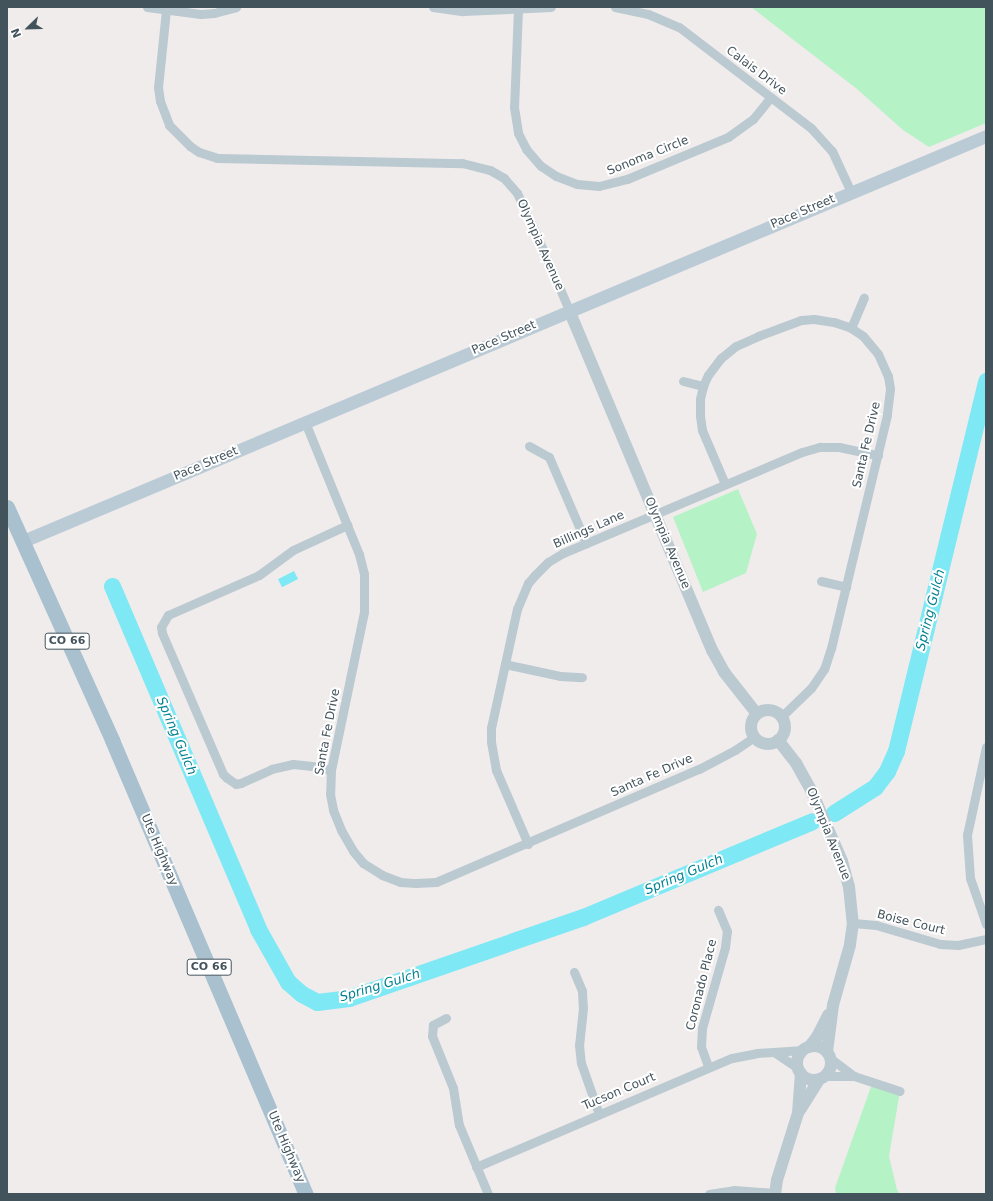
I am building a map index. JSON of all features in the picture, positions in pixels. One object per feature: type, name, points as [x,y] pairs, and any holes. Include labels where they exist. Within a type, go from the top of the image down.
[{"type":"main road","name":"Pace Street","points":[[23,541],[569,310],[986,136]]},
{"type":"main road","name":"Ute Highway","points":[[7,507],[112,740],[306,1194]]},
{"type":"street","points":[[147,7],[201,14],[214,13],[236,7]]},
{"type":"street","points":[[433,7],[462,11],[551,7]]},
{"type":"street","name":"Calais Drive","points":[[615,7],[648,14],[679,28],[811,128],[832,151],[851,192]]},
{"type":"street","name":"Sonoma Circle","points":[[518,9],[514,107],[518,133],[526,149],[541,166],[556,176],[577,184],[590,186],[607,185],[627,179],[728,137],[753,119],[771,97]]},
{"type":"street","name":"Olympia Avenue","points":[[166,10],[159,76],[160,101],[170,125],[190,146],[199,152],[217,158],[462,163],[490,170],[504,178],[517,193],[569,310],[717,661],[758,714]]},
{"type":"street","points":[[851,328],[864,298]]},
{"type":"street","name":"Santa Fe Drive","points":[[725,484],[701,424],[700,399],[703,386],[714,366],[736,346],[781,326],[801,320],[814,319],[834,322],[851,328],[863,336],[872,346],[883,363],[888,376],[889,402],[878,455],[831,648],[824,669],[811,688],[781,717]]},
{"type":"street","points":[[683,381],[703,386]]},
{"type":"street","name":"Santa Fe Drive","points":[[305,422],[361,561],[364,574],[364,612],[331,770],[330,794],[333,810],[341,830],[353,851],[363,863],[382,875],[400,882],[436,882],[528,844],[699,769],[735,750],[754,737]]},
{"type":"street","points":[[529,446],[549,457],[586,543]]},
{"type":"street","name":"Billings Lane","points":[[528,844],[496,770],[491,742],[491,728],[517,609],[528,583],[548,562],[563,553],[802,452],[820,448],[839,447],[878,455]]},
{"type":"street","points":[[331,770],[293,764],[272,769],[241,783],[236,784],[227,778],[223,774],[162,633],[161,627],[168,615],[258,575],[293,550],[347,525]]},
{"type":"street","points":[[821,581],[846,587]]},
{"type":"street","points":[[505,664],[560,676],[582,677]]},
{"type":"street","points":[[767,710],[777,713],[781,717],[784,731],[778,740],[770,744],[764,744],[754,737],[751,729],[751,723],[758,714],[767,710]]},
{"type":"street","name":"Olympia Avenue","points":[[778,740],[796,764],[811,790],[842,861],[849,887],[853,923],[849,953],[833,1006],[817,1037],[806,1049]]},
{"type":"street","points":[[986,747],[970,819],[967,856],[970,878],[986,924]]},
{"type":"street","name":"Coronado Place","points":[[708,1066],[701,1047],[702,1028],[725,947],[727,932],[718,910]]},
{"type":"street","name":"Boise Court","points":[[853,923],[876,925],[940,944],[958,945],[986,939]]},
{"type":"street","points":[[574,972],[582,991],[583,1008],[579,1045],[581,1063],[599,1114]]},
{"type":"street","name":"Olympia Avenue","points":[[828,1055],[833,1006]]},
{"type":"street","points":[[446,1018],[433,1025],[432,1036],[453,1088],[458,1125],[488,1194]]},
{"type":"street","points":[[709,1194],[734,1190],[775,1194],[798,1112],[800,1071],[798,1059],[806,1049],[819,1047],[854,1076],[900,1091]]},
{"type":"street","name":"Tucson Court","points":[[476,1166],[708,1066],[746,1054],[806,1049]]},
{"type":"street","points":[[774,1052],[809,1079],[854,1076]]},
{"type":"street","points":[[798,1112],[830,1068],[828,1055]]},
{"type":"green space","points":[[751,7],[986,7],[986,123],[929,147],[903,130],[857,89]]},
{"type":"green space","points":[[738,489],[757,534],[746,573],[703,592],[673,517]]},
{"type":"green space","points":[[873,1081],[900,1091],[889,1156],[897,1190],[900,1194],[836,1194],[835,1188]]},
{"type":"water","points":[[294,571],[298,579],[282,587],[278,579]]},
{"type":"waterway","name":"Spring Gulch","points":[[834,813],[875,787],[887,771],[896,751],[986,381]]},
{"type":"waterway","name":"Spring Gulch","points":[[112,586],[258,929],[288,982],[302,994],[317,1002],[349,998],[583,917],[812,821]]}]
